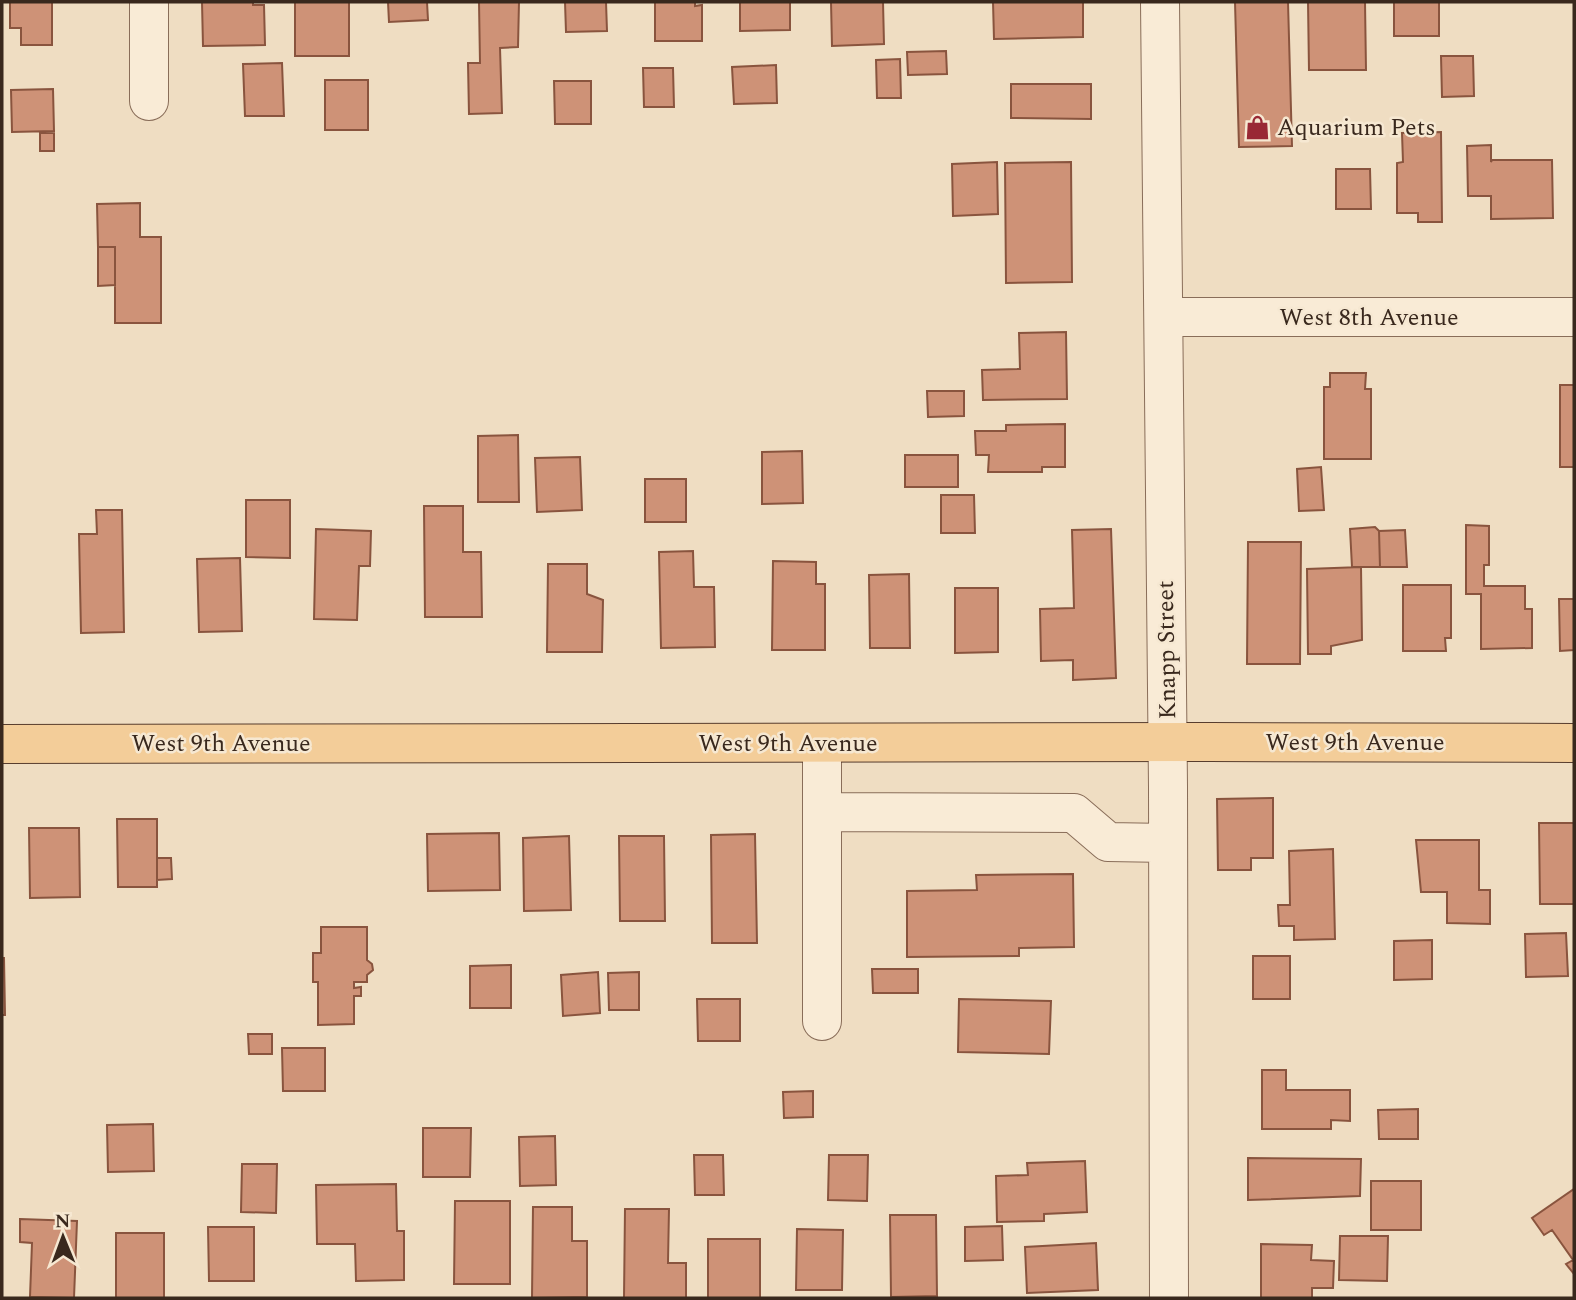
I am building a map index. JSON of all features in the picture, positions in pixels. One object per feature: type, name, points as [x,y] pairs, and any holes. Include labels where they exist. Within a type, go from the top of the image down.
[{"type":"main road","name":"West 9th Avenue","points":[[2,744],[1574,743]]},
{"type":"street","points":[[149,2],[149,101]]},
{"type":"street","name":"Knapp Street","points":[[1160,2],[1168,843],[1169,1298]]},
{"type":"street","name":"West 8th Avenue","points":[[1164,317],[1574,317]]},
{"type":"street","points":[[822,743],[822,1020]]},
{"type":"street","points":[[822,812],[1074,813],[1108,842],[1168,843]]},
{"type":"building","points":[[10,2],[52,2],[52,45],[21,45],[21,28],[10,28]]},
{"type":"building","points":[[202,2],[253,2],[253,5],[264,5],[265,45],[203,46]]},
{"type":"building","points":[[295,2],[349,2],[349,56],[295,56]]},
{"type":"building","points":[[388,2],[427,2],[428,20],[389,22]]},
{"type":"building","points":[[479,2],[519,2],[518,47],[500,48],[502,113],[469,114],[468,63],[480,63]]},
{"type":"building","points":[[565,2],[606,2],[607,31],[566,32]]},
{"type":"building","points":[[655,2],[695,2],[695,6],[702,5],[702,41],[655,41]]},
{"type":"building","points":[[740,2],[790,2],[790,30],[740,31]]},
{"type":"building","points":[[831,2],[883,2],[884,44],[832,46]]},
{"type":"building","points":[[993,2],[1083,2],[1083,37],[994,39]]},
{"type":"building","points":[[1235,2],[1288,2],[1292,146],[1239,147]]},
{"type":"building","points":[[1308,2],[1365,2],[1366,70],[1309,70]]},
{"type":"building","points":[[1394,2],[1439,2],[1439,36],[1394,36]]},
{"type":"building","points":[[946,51],[947,74],[908,75],[907,52]]},
{"type":"building","points":[[1441,56],[1473,56],[1474,96],[1442,97]]},
{"type":"building","points":[[900,59],[901,98],[877,98],[876,60]]},
{"type":"building","points":[[282,63],[284,116],[245,116],[243,64]]},
{"type":"building","points":[[776,65],[777,103],[734,104],[732,67]]},
{"type":"building","points":[[643,68],[673,68],[674,107],[644,107]]},
{"type":"building","points":[[325,80],[368,80],[368,130],[325,130]]},
{"type":"building","points":[[554,81],[591,81],[591,124],[555,124]]},
{"type":"building","points":[[1011,84],[1091,84],[1091,119],[1011,118]]},
{"type":"building","points":[[53,89],[54,131],[12,132],[11,90]]},
{"type":"building","points":[[1441,132],[1442,222],[1418,222],[1418,213],[1397,213],[1397,163],[1403,162],[1402,133]]},
{"type":"building","points":[[40,133],[54,133],[54,151],[40,151]]},
{"type":"building","points":[[1491,145],[1491,162],[1552,160],[1553,218],[1491,219],[1491,196],[1468,196],[1467,146]]},
{"type":"building","points":[[997,162],[998,214],[953,216],[952,164]]},
{"type":"building","points":[[1071,162],[1072,282],[1006,283],[1005,163]]},
{"type":"building","points":[[1336,169],[1370,169],[1371,209],[1336,209]]},
{"type":"building","points":[[140,203],[140,237],[161,237],[161,323],[115,323],[115,247],[98,247],[97,204]]},
{"type":"building","points":[[98,247],[115,247],[115,285],[98,286]]},
{"type":"building","points":[[1066,332],[1067,399],[983,400],[982,370],[1020,369],[1019,333]]},
{"type":"building","points":[[1330,373],[1366,373],[1365,389],[1371,389],[1371,459],[1324,459],[1324,387],[1330,387]]},
{"type":"building","points":[[1560,385],[1574,385],[1574,467],[1560,467]]},
{"type":"building","points":[[927,391],[964,391],[964,416],[928,417]]},
{"type":"building","points":[[1065,424],[1065,467],[1042,467],[1042,472],[988,472],[989,455],[976,455],[975,431],[1006,431],[1006,425]]},
{"type":"building","points":[[518,435],[519,502],[478,502],[478,436]]},
{"type":"building","points":[[802,451],[803,503],[762,504],[762,452]]},
{"type":"building","points":[[905,455],[958,455],[958,487],[905,487]]},
{"type":"building","points":[[580,457],[582,510],[537,512],[535,458]]},
{"type":"building","points":[[1321,467],[1324,510],[1299,511],[1297,469]]},
{"type":"building","points":[[645,479],[686,479],[686,522],[645,522]]},
{"type":"building","points":[[941,495],[974,495],[975,533],[941,533]]},
{"type":"building","points":[[246,500],[290,500],[290,558],[246,557]]},
{"type":"building","points":[[424,506],[463,506],[463,552],[481,552],[482,617],[425,617]]},
{"type":"building","points":[[96,510],[122,510],[124,632],[81,633],[79,534],[97,534]]},
{"type":"building","points":[[1466,525],[1489,526],[1489,565],[1484,565],[1484,586],[1525,586],[1525,609],[1532,609],[1532,648],[1481,649],[1481,594],[1466,594]]},
{"type":"building","points":[[1375,527],[1379,531],[1380,567],[1352,567],[1350,529]]},
{"type":"building","points":[[316,529],[371,531],[370,566],[359,566],[357,620],[314,619]]},
{"type":"building","points":[[1111,529],[1116,678],[1073,680],[1073,660],[1041,661],[1040,609],[1074,608],[1072,530]]},
{"type":"building","points":[[1405,530],[1407,567],[1380,567],[1379,531]]},
{"type":"building","points":[[1248,542],[1301,542],[1300,664],[1247,664]]},
{"type":"building","points":[[693,551],[694,587],[714,587],[715,647],[661,648],[659,552]]},
{"type":"building","points":[[240,558],[242,631],[199,632],[197,559]]},
{"type":"building","points":[[773,561],[816,562],[816,584],[825,584],[825,650],[772,650]]},
{"type":"building","points":[[548,564],[587,564],[587,594],[603,600],[602,652],[547,652]]},
{"type":"building","points":[[1361,567],[1362,640],[1331,646],[1331,654],[1308,654],[1307,569]]},
{"type":"building","points":[[909,574],[910,648],[870,648],[869,575]]},
{"type":"building","points":[[1403,585],[1451,585],[1451,638],[1445,638],[1446,651],[1403,651]]},
{"type":"building","points":[[955,588],[998,588],[998,652],[955,653]]},
{"type":"building","points":[[1559,599],[1574,599],[1574,650],[1560,651]]},
{"type":"building","points":[[1273,798],[1273,858],[1251,858],[1251,870],[1218,870],[1217,799]]},
{"type":"building","points":[[117,819],[157,819],[157,887],[118,887]]},
{"type":"building","points":[[1539,823],[1574,823],[1574,904],[1540,904]]},
{"type":"building","points":[[29,828],[79,828],[80,897],[30,898]]},
{"type":"building","points":[[499,833],[500,890],[428,891],[427,834]]},
{"type":"building","points":[[755,834],[757,943],[712,943],[711,835]]},
{"type":"building","points":[[569,836],[571,910],[524,911],[523,838]]},
{"type":"building","points":[[619,836],[664,836],[665,921],[620,921]]},
{"type":"building","points":[[1416,840],[1479,840],[1479,890],[1490,890],[1490,924],[1447,923],[1447,892],[1421,892]]},
{"type":"building","points":[[1333,849],[1335,939],[1294,940],[1294,926],[1279,926],[1278,905],[1290,905],[1289,851]]},
{"type":"building","points":[[157,858],[171,858],[172,879],[157,880]]},
{"type":"building","points":[[1073,874],[1074,947],[1019,948],[1019,956],[907,957],[907,891],[977,890],[976,875]]},
{"type":"building","points":[[321,927],[367,927],[367,960],[372,964],[373,970],[367,975],[367,982],[354,982],[354,988],[361,987],[361,996],[354,996],[354,1024],[318,1025],[318,982],[313,982],[313,953],[321,953]]},
{"type":"building","points":[[1566,933],[1568,976],[1526,977],[1525,934]]},
{"type":"building","points":[[1432,940],[1432,979],[1394,980],[1394,941]]},
{"type":"building","points":[[1253,956],[1290,956],[1290,999],[1253,999]]},
{"type":"building","points":[[4,958],[5,1015],[2,1015]]},
{"type":"building","points":[[511,965],[511,1008],[470,1008],[470,966]]},
{"type":"building","points":[[872,969],[918,969],[918,993],[873,993]]},
{"type":"building","points":[[598,972],[600,1013],[563,1016],[561,975]]},
{"type":"building","points":[[639,972],[639,1010],[609,1010],[608,973]]},
{"type":"building","points":[[697,999],[740,999],[740,1041],[698,1041]]},
{"type":"building","points":[[959,999],[1051,1001],[1049,1054],[958,1052]]},
{"type":"building","points":[[248,1034],[272,1034],[272,1054],[249,1054]]},
{"type":"building","points":[[282,1048],[325,1048],[325,1091],[283,1091]]},
{"type":"building","points":[[1262,1070],[1286,1070],[1286,1090],[1350,1090],[1350,1121],[1331,1120],[1331,1129],[1262,1129]]},
{"type":"building","points":[[813,1091],[813,1117],[784,1118],[783,1092]]},
{"type":"building","points":[[1418,1109],[1418,1139],[1379,1139],[1378,1110]]},
{"type":"building","points":[[153,1124],[154,1171],[108,1172],[107,1125]]},
{"type":"building","points":[[423,1128],[471,1128],[470,1177],[423,1177]]},
{"type":"building","points":[[555,1136],[556,1185],[520,1186],[519,1137]]},
{"type":"building","points":[[694,1155],[723,1155],[724,1195],[695,1195]]},
{"type":"building","points":[[829,1155],[868,1155],[867,1201],[828,1200]]},
{"type":"building","points":[[1248,1158],[1361,1159],[1360,1196],[1248,1200]]},
{"type":"building","points":[[1085,1161],[1087,1212],[1044,1214],[1044,1221],[997,1222],[996,1176],[1028,1175],[1027,1163]]},
{"type":"building","points":[[242,1164],[277,1164],[276,1213],[241,1212]]},
{"type":"building","points":[[1371,1181],[1421,1181],[1421,1230],[1371,1230]]},
{"type":"building","points":[[396,1184],[397,1231],[404,1231],[404,1280],[356,1281],[355,1244],[317,1244],[316,1185]]},
{"type":"building","points":[[1574,1189],[1574,1274],[1566,1264],[1573,1260],[1552,1230],[1544,1235],[1532,1218]]},
{"type":"building","points":[[455,1201],[510,1201],[510,1284],[454,1284]]},
{"type":"building","points":[[533,1207],[572,1207],[572,1241],[587,1241],[587,1297],[532,1298]]},
{"type":"building","points":[[625,1209],[669,1209],[668,1263],[686,1263],[686,1298],[624,1298]]},
{"type":"building","points":[[890,1215],[936,1215],[937,1296],[891,1297]]},
{"type":"building","points":[[20,1219],[77,1221],[74,1298],[30,1297],[32,1243],[20,1242]]},
{"type":"building","points":[[1002,1226],[1003,1260],[965,1261],[965,1227]]},
{"type":"building","points":[[208,1227],[254,1227],[254,1281],[209,1281]]},
{"type":"building","points":[[797,1229],[843,1230],[842,1290],[796,1290]]},
{"type":"building","points":[[116,1233],[164,1233],[164,1298],[116,1298]]},
{"type":"building","points":[[1340,1236],[1388,1236],[1387,1281],[1339,1280]]},
{"type":"building","points":[[708,1239],[760,1239],[760,1298],[708,1298]]},
{"type":"building","points":[[1096,1243],[1098,1290],[1027,1293],[1025,1247]]},
{"type":"building","points":[[1261,1244],[1312,1245],[1311,1260],[1334,1261],[1333,1288],[1312,1288],[1312,1298],[1261,1298]]},
{"type":"place","name":"Aquarium Pets","points":[[1257,127]]}]
